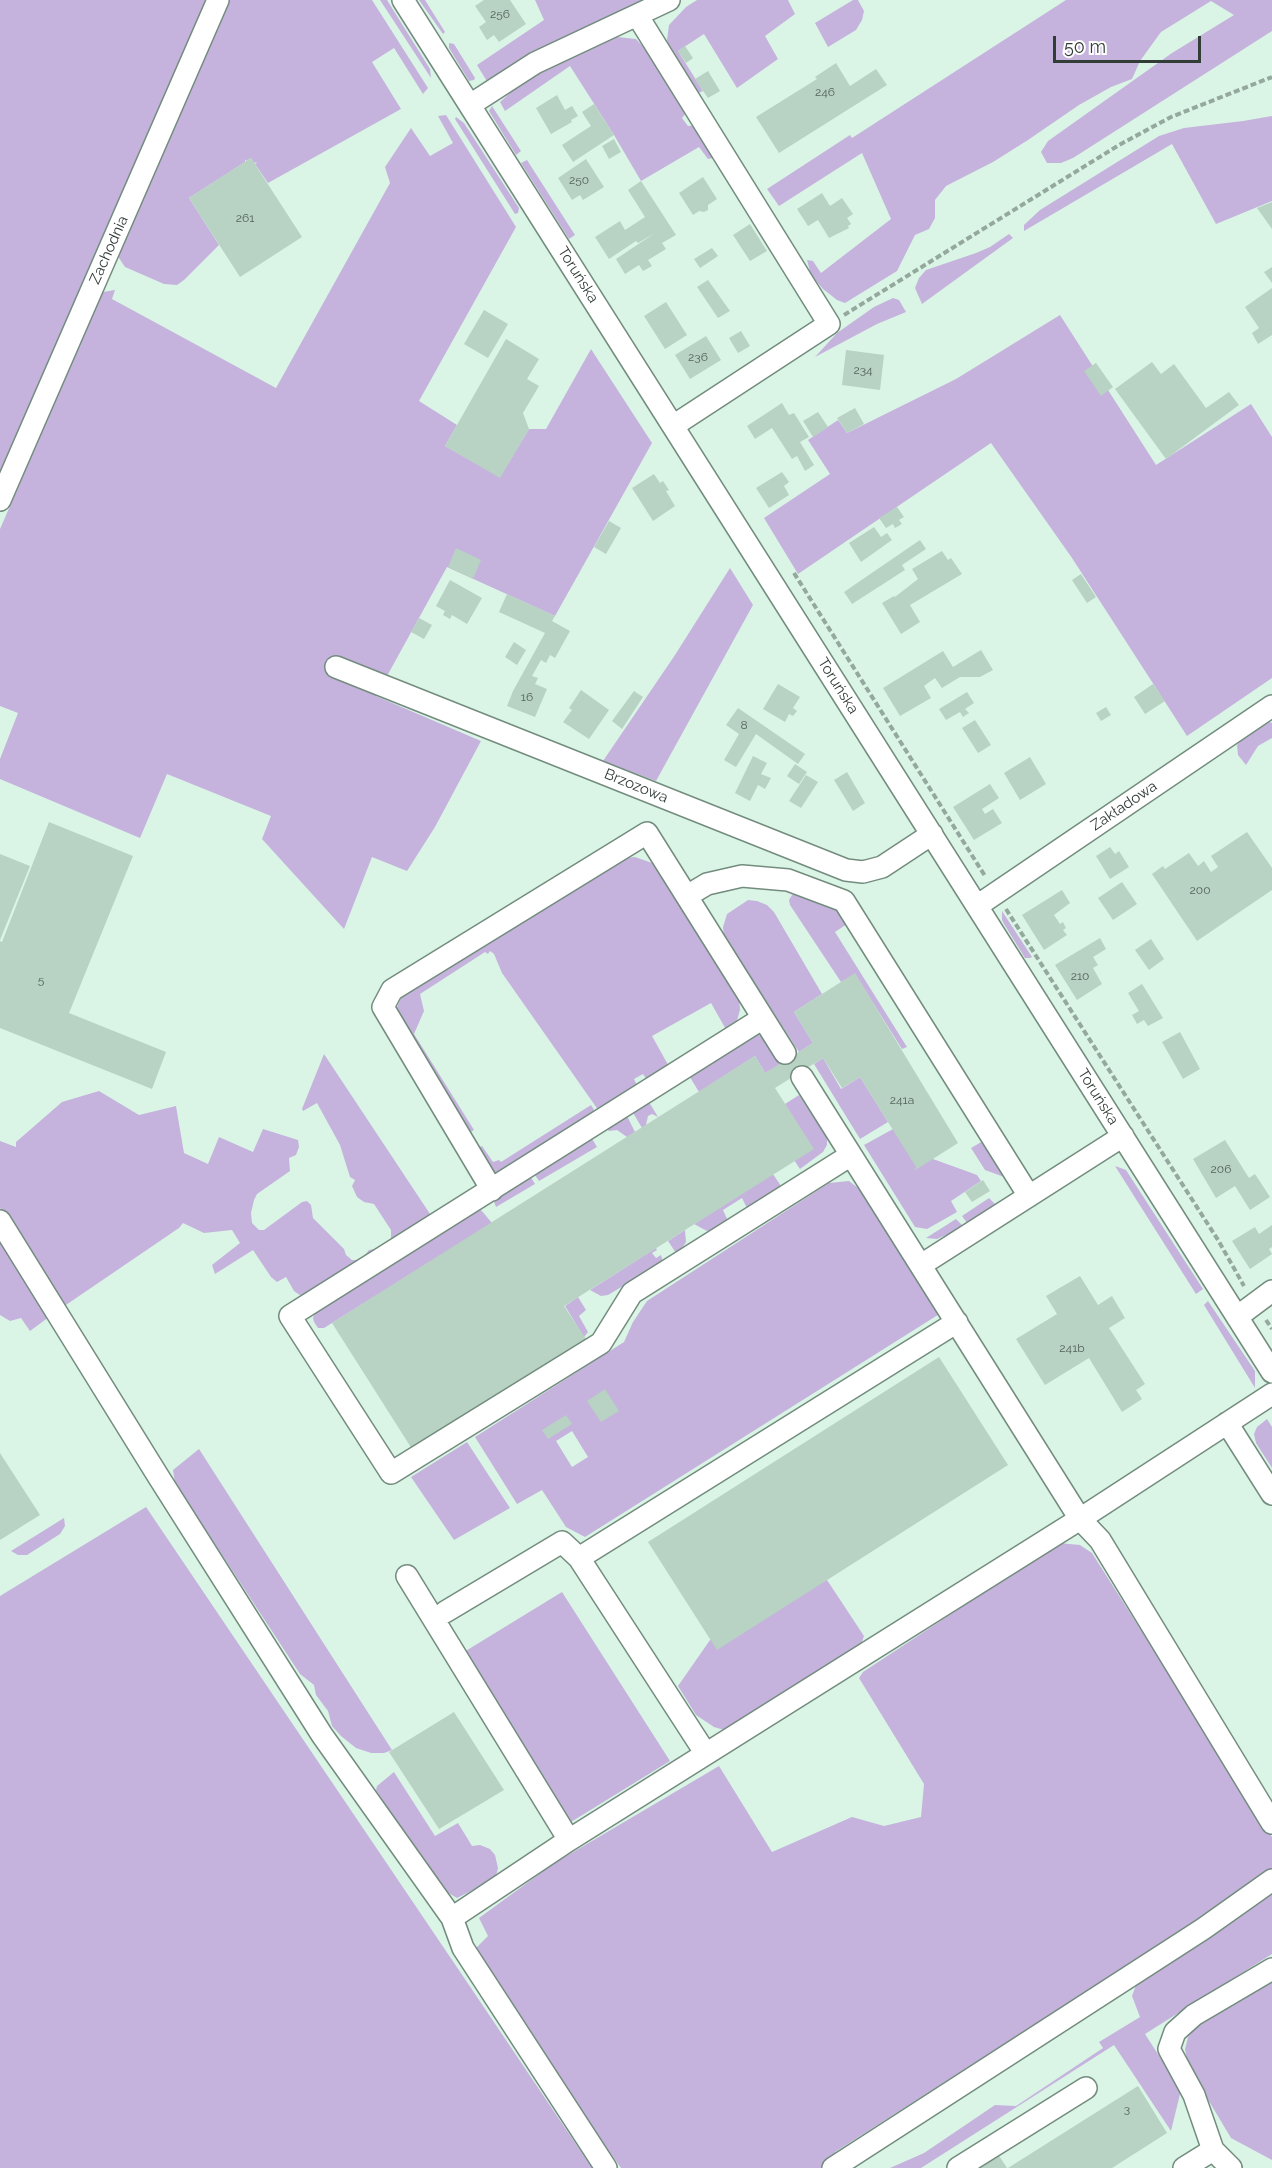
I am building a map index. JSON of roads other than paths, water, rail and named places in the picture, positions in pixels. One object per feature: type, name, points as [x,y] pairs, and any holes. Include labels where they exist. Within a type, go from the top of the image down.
[{"type":"street","name":"Zachodnia","points":[[0,500],[218,0]]},
{"type":"street","name":"Toruńska","points":[[404,0],[1272,1372]]},
{"type":"street","points":[[470,105],[535,63],[669,0]]},
{"type":"street","points":[[637,15],[829,324],[673,426]]},
{"type":"street","name":"Brzozowa","points":[[336,667],[846,870],[863,872],[882,867],[932,834]]},
{"type":"street","name":"Zakładowa","points":[[977,906],[1272,705]]},
{"type":"street","points":[[492,1190],[383,1007],[392,990],[647,833],[785,1053]]},
{"type":"street","points":[[687,896],[706,884],[741,876],[788,880],[844,901],[1029,1196]]},
{"type":"street","points":[[763,1018],[290,1316],[391,1473],[601,1343],[632,1293],[851,1155]]},
{"type":"street","points":[[802,1077],[1080,1520],[1100,1540],[1272,1823]]},
{"type":"street","points":[[921,1265],[1123,1136]]},
{"type":"street","points":[[0,1221],[322,1735],[452,1918],[463,1948],[606,2168]]},
{"type":"street","points":[[1237,1317],[1272,1291]]},
{"type":"street","points":[[579,1558],[957,1322]]},
{"type":"street","points":[[452,1918],[569,1840],[1080,1520],[1272,1394]]},
{"type":"street","points":[[1227,1422],[1272,1494]]},
{"type":"street","points":[[445,1612],[562,1542],[579,1558],[706,1754]]},
{"type":"street","points":[[407,1576],[569,1840]]},
{"type":"street","points":[[833,2168],[1203,1929],[1272,1880]]},
{"type":"street","points":[[1231,2168],[1213,2150],[1194,2096],[1169,2049],[1175,2032],[1194,2015],[1272,1969]]},
{"type":"street","points":[[958,2168],[1086,2088]]},
{"type":"street","points":[[1184,2168],[1213,2150]]}]
